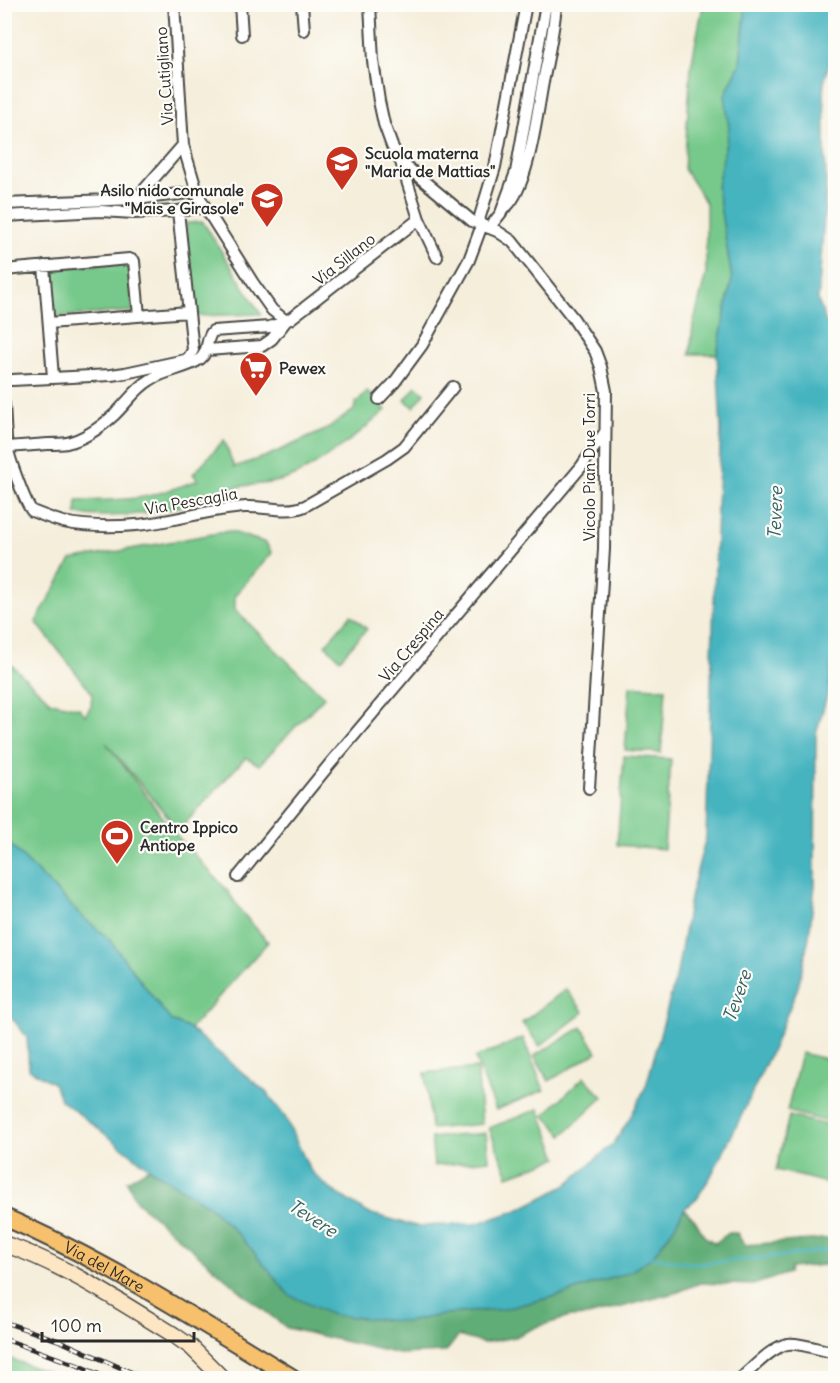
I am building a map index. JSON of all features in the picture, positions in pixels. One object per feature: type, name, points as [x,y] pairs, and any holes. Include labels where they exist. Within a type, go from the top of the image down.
[{"type":"main road","name":"Via del Mare","points":[[4,1217],[61,1243],[119,1274],[293,1378]]},
{"type":"main road","points":[[4,1244],[27,1252],[64,1270],[174,1335],[195,1350],[222,1378]]},
{"type":"street","name":"Via Cutigliano","points":[[174,4],[183,145],[197,192],[272,310],[286,321]]},
{"type":"street","points":[[240,4],[242,35]]},
{"type":"street","points":[[302,4],[304,30]]},
{"type":"street","points":[[370,4],[380,109],[389,138],[401,162],[419,219],[437,257]]},
{"type":"street","points":[[379,399],[422,345],[469,260],[483,225],[526,4]]},
{"type":"street","points":[[501,213],[518,164],[546,4]]},
{"type":"street","points":[[483,225],[501,213],[515,197],[522,179],[537,112],[556,4]]},
{"type":"street","points":[[136,199],[183,145]]},
{"type":"street","name":"Vicolo Pian Due Torri","points":[[401,162],[472,221],[497,231],[512,241],[573,318],[596,351],[601,367],[606,391],[604,549],[589,788]]},
{"type":"street","points":[[4,204],[136,199],[197,192]]},
{"type":"street","points":[[4,216],[102,211],[134,213],[205,207]]},
{"type":"street","points":[[12,380],[125,374],[185,360],[189,357],[193,350],[178,211]]},
{"type":"street","name":"Via Sillano","points":[[286,321],[270,327],[213,331],[210,334],[207,350],[262,346],[272,339],[286,321],[419,219]]},
{"type":"street","points":[[4,270],[129,259],[134,261],[139,316]]},
{"type":"street","points":[[44,266],[53,377]]},
{"type":"street","points":[[49,323],[188,312]]},
{"type":"street","points":[[6,446],[67,443],[82,437],[101,427],[140,387],[150,380],[166,372],[190,365],[202,357],[207,350]]},
{"type":"street","name":"Via Pescaglia","points":[[4,404],[6,446],[22,493],[32,512],[60,521],[89,526],[137,525],[230,508],[261,507],[295,510],[305,506],[399,451],[453,387]]},
{"type":"street","name":"Via Crespina","points":[[238,877],[581,467],[605,432]]},
{"type":"street","points":[[741,1378],[780,1346],[790,1343],[836,1353]]},
{"type":"green space","points":[[703,5],[746,5],[740,64],[725,95],[729,128],[717,187],[732,279],[717,354],[690,354],[693,325],[706,274],[706,203],[684,169],[691,66]]},
{"type":"green space","points":[[203,222],[261,314],[194,316],[186,223]]},
{"type":"green space","points":[[129,262],[133,311],[55,317],[51,268]]},
{"type":"green space","points":[[416,386],[425,393],[414,407],[405,400]]},
{"type":"green space","points":[[367,391],[386,410],[341,447],[286,480],[238,487],[186,505],[159,511],[117,516],[76,514],[77,501],[139,498],[198,480],[193,474],[224,440],[234,467],[267,456],[323,431],[354,410],[356,403]]},
{"type":"green space","points":[[229,531],[266,543],[272,553],[235,595],[235,610],[324,697],[259,765],[246,757],[179,830],[106,743],[177,836],[227,890],[240,910],[268,942],[190,1029],[171,1021],[108,938],[87,921],[5,840],[4,658],[51,702],[79,708],[85,715],[91,706],[92,693],[36,622],[71,560]]},
{"type":"green space","points":[[351,615],[367,629],[340,659],[325,645]]},
{"type":"green space","points":[[630,686],[666,689],[661,753],[625,750]]},
{"type":"green space","points":[[624,756],[671,759],[664,849],[617,845]]},
{"type":"green space","points":[[566,989],[584,1012],[540,1046],[522,1023]]},
{"type":"green space","points":[[582,1027],[597,1052],[549,1081],[534,1056]]},
{"type":"green space","points":[[523,1038],[544,1090],[496,1110],[475,1058]]},
{"type":"green space","points":[[801,1053],[835,1061],[835,1124],[787,1111]]},
{"type":"green space","points":[[477,1068],[482,1124],[431,1129],[425,1073]]},
{"type":"green space","points":[[584,1077],[603,1097],[563,1135],[544,1115]]},
{"type":"green space","points":[[539,1109],[558,1158],[508,1176],[489,1128]]},
{"type":"green space","points":[[789,1116],[835,1127],[835,1185],[776,1170]]},
{"type":"green space","points":[[486,1133],[489,1160],[434,1166],[431,1138]]},
{"type":"green space","points":[[149,1168],[209,1206],[241,1237],[406,1322],[447,1314],[504,1309],[564,1294],[630,1272],[652,1257],[671,1232],[684,1209],[695,1220],[705,1237],[715,1243],[729,1233],[737,1233],[744,1245],[835,1238],[835,1264],[790,1268],[789,1273],[753,1285],[700,1283],[678,1292],[588,1316],[570,1317],[536,1327],[515,1337],[483,1343],[458,1336],[446,1352],[399,1354],[287,1328],[253,1302],[136,1201],[127,1181]]},
{"type":"green space","points":[[5,1357],[65,1378],[5,1378]]},
{"type":"water","name":"Tevere","points":[[746,5],[835,5],[835,41],[824,83],[826,190],[818,301],[835,345],[836,617],[829,689],[816,734],[815,885],[809,937],[798,987],[773,1048],[711,1176],[697,1198],[684,1209],[671,1232],[652,1257],[630,1272],[564,1294],[504,1309],[447,1314],[406,1322],[332,1315],[289,1295],[241,1237],[209,1206],[149,1168],[61,1100],[53,1083],[29,1069],[27,1037],[5,1013],[5,840],[87,921],[108,938],[171,1021],[190,1029],[266,1092],[285,1117],[310,1170],[330,1189],[368,1213],[416,1226],[475,1224],[516,1211],[565,1186],[614,1143],[646,1086],[677,973],[691,893],[706,837],[721,430],[717,354],[732,279],[717,187],[729,128],[725,95],[740,64]]},
{"type":"waterway","points":[[652,1257],[696,1264],[836,1249]]},
{"type":"railway","points":[[4,1322],[60,1341],[144,1378]]},
{"type":"railway","points":[[4,1339],[107,1378]]},
{"type":"place","name":"Scuola materna \"Maria de Mattias\"","points":[[342,191]]},
{"type":"place","name":"Asilo nido comunale \"Mais e Girasole\"","points":[[267,228]]},
{"type":"place","name":"Pewex","points":[[256,397]]},
{"type":"place","name":"Centro Ippico Antiope","points":[[117,865]]}]
